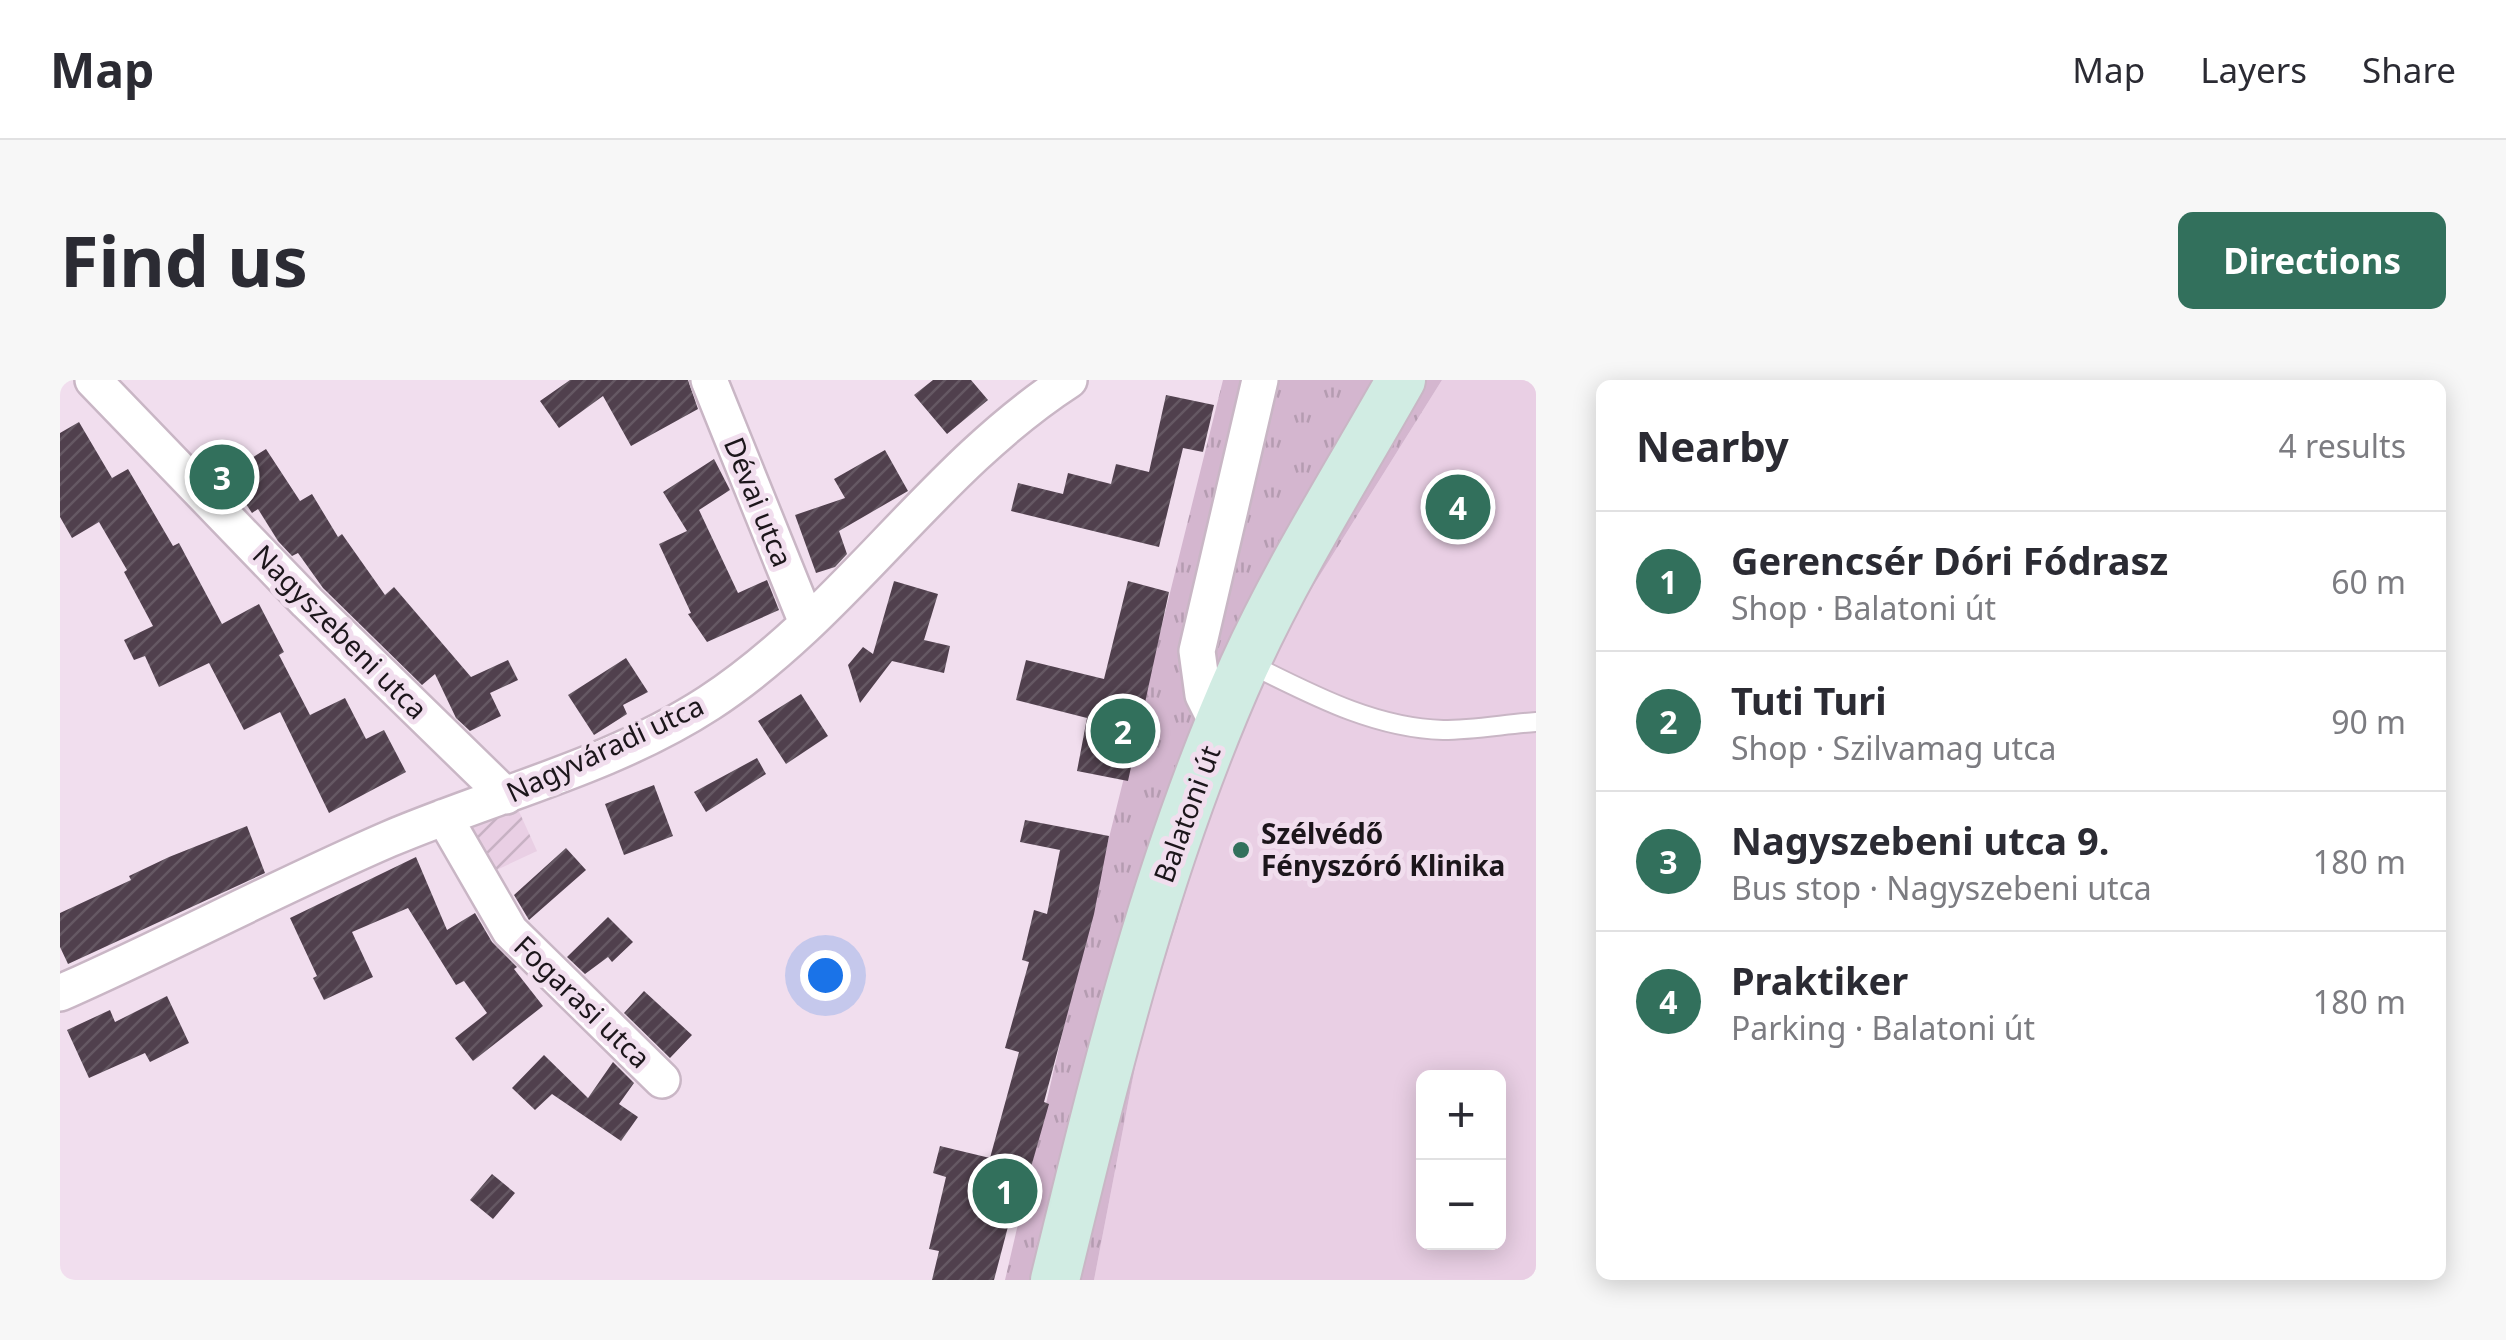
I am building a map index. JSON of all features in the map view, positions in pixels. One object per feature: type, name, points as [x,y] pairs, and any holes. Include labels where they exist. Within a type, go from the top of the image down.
[{"type":"main road","name":"Balatoni út","points":[[1055,1280],[1114,1035],[1177,834],[1232,695],[1400,380]]},
{"type":"street","name":"Nagyszebeni utca","points":[[93,380],[307,602],[506,796]]},
{"type":"street","name":"Dévai utca","points":[[709,380],[807,623]]},
{"type":"street","name":"Nagyváradi utca","points":[[60,993],[444,817],[506,796],[667,727],[710,702],[807,623],[988,444],[1040,399],[1069,380]]},
{"type":"street","points":[[1232,695],[1203,695],[1197,664],[1260,380]]},
{"type":"street","name":"Fogarasi utca","points":[[444,817],[510,931],[662,1080]]},
{"type":"lane","points":[[1232,695],[1444,730],[1536,722]]},
{"type":"shaded area","points":[[1442,380],[1536,380],[1536,1280],[1094,1280],[1140,1041],[1210,813],[1285,631]]},
{"type":"shaded area","points":[[517,807],[537,851],[490,873],[470,829]]},
{"type":"green space","points":[[1223,380],[1442,380],[1285,631],[1210,813],[1140,1041],[1094,1280],[1005,1280],[1091,910]]},
{"type":"building","points":[[570,380],[688,380],[698,409],[631,446],[603,396],[559,428],[540,401]]},
{"type":"building","points":[[933,380],[971,380],[988,400],[947,434],[914,395]]},
{"type":"building","points":[[1166,395],[1214,405],[1203,452],[1183,448],[1159,547],[1011,511],[1018,483],[1063,494],[1068,473],[1111,484],[1116,464],[1149,472]]},
{"type":"building","points":[[79,422],[112,478],[128,469],[173,546],[179,543],[222,624],[259,604],[284,652],[279,655],[310,715],[345,698],[366,739],[384,730],[406,772],[329,813],[280,712],[244,730],[209,663],[159,687],[145,656],[134,660],[124,640],[153,626],[124,572],[127,570],[99,522],[72,538],[60,517],[60,433]]},
{"type":"building","points":[[266,449],[300,501],[312,494],[338,537],[342,534],[385,595],[394,587],[471,677],[508,660],[518,680],[490,693],[501,716],[470,731],[456,718],[435,674],[422,685],[323,588],[298,553],[292,556],[278,541],[258,509],[252,513],[226,474]]},
{"type":"building","points":[[885,450],[908,491],[839,531],[847,554],[835,567],[816,573],[795,515],[845,498],[834,479]]},
{"type":"building","points":[[714,459],[730,490],[699,510],[738,593],[767,580],[779,610],[707,642],[688,614],[691,613],[659,544],[687,531],[663,492]]},
{"type":"building","points":[[894,581],[938,594],[924,640],[950,646],[944,673],[892,661],[860,703],[848,665],[863,647],[873,654]]},
{"type":"building","points":[[1128,581],[1169,592],[1128,781],[1077,771],[1087,718],[1016,700],[1026,660],[1104,679]]},
{"type":"building","points":[[626,658],[648,692],[623,705],[627,714],[594,735],[568,695]]},
{"type":"building","points":[[801,694],[828,736],[786,764],[758,721]]},
{"type":"building","points":[[757,758],[766,774],[706,812],[694,792]]},
{"type":"building","points":[[654,785],[673,836],[624,855],[605,804]]},
{"type":"building","points":[[1025,820],[1109,836],[1094,914],[1044,1102],[1049,1104],[1016,1220],[1010,1219],[994,1280],[932,1280],[939,1251],[929,1249],[946,1177],[933,1173],[940,1146],[990,1158],[1019,1052],[1005,1048],[1029,962],[1022,960],[1034,910],[1047,914],[1060,850],[1020,842]]},
{"type":"building","points":[[247,826],[265,873],[68,964],[60,947],[60,913],[131,880],[129,876],[169,857]]},
{"type":"building","points":[[566,848],[586,870],[529,920],[514,895]]},
{"type":"building","points":[[416,857],[447,930],[475,913],[492,942],[517,967],[514,969],[543,1006],[473,1061],[455,1038],[487,1013],[464,981],[456,985],[408,908],[352,932],[373,977],[324,1000],[290,918]]},
{"type":"building","points":[[608,917],[633,942],[612,962],[608,957],[585,974],[567,957]]},
{"type":"building","points":[[644,991],[692,1035],[670,1058],[624,1013]]},
{"type":"building","points":[[167,996],[189,1043],[150,1062],[145,1053],[89,1078],[67,1030],[110,1010],[115,1022]]},
{"type":"building","points":[[544,1055],[588,1098],[613,1062],[634,1083],[619,1104],[638,1117],[621,1141],[552,1094],[535,1110],[512,1088]]},
{"type":"building","points":[[492,1174],[515,1193],[493,1219],[470,1200]]},
{"type":"place","name":"Nagyszebeni utca 9.","points":[[222,477]]},
{"type":"place","name":"Praktiker","points":[[1458,507]]},
{"type":"place","name":"Tuti Turi","points":[[1123,731]]},
{"type":"place","name":"Szélvédő Fényszóró Klinika","points":[[1241,850]]},
{"type":"place","name":"Gerencsér Dóri Fódrasz","points":[[1005,1191]]}]
